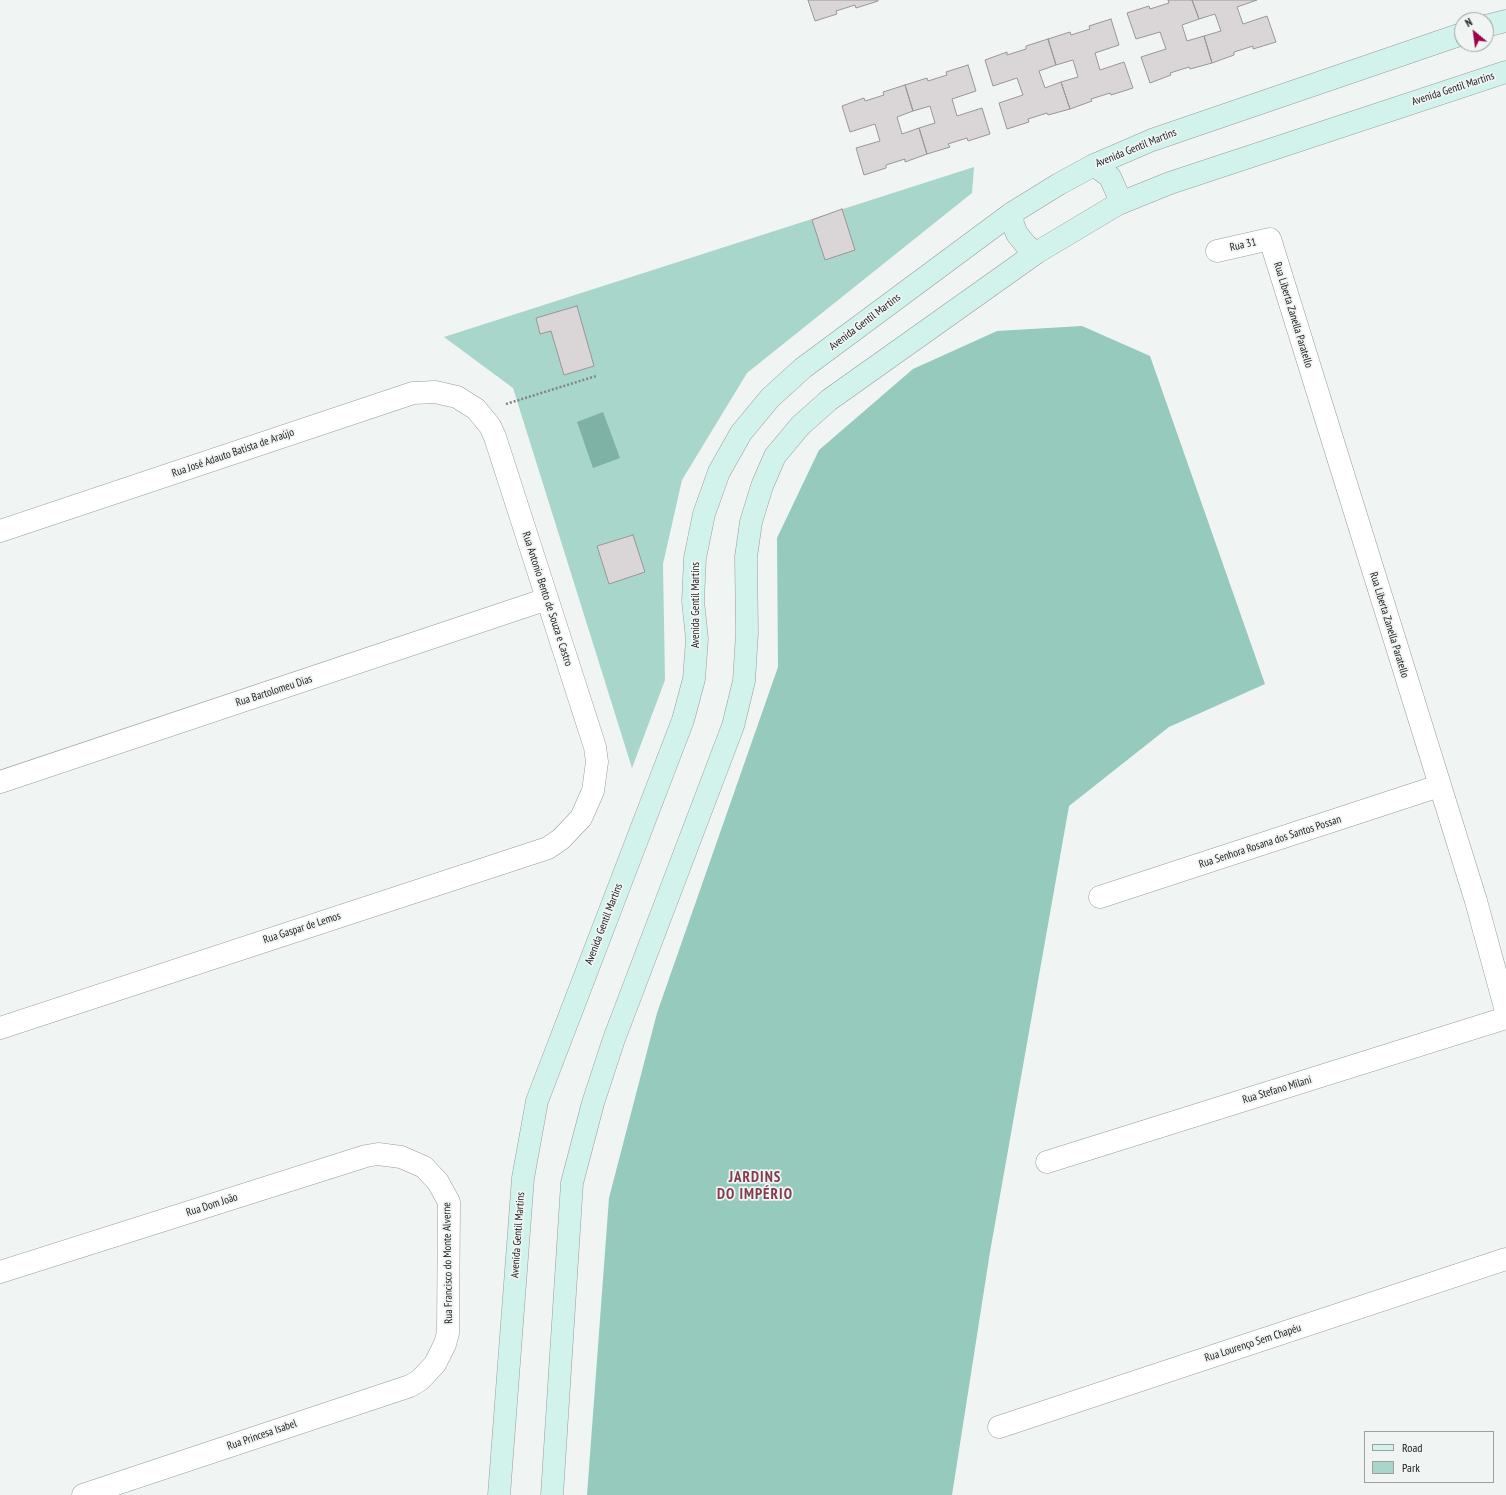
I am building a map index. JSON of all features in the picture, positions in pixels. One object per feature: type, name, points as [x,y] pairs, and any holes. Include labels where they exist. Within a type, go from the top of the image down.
[{"type":"main road","points":[[1494,24],[1506,21]]},
{"type":"main road","name":"Avenida Gentil Martins","points":[[499,1495],[523,1178],[538,1101],[683,720],[694,679],[697,639],[693,602],[695,558],[704,514],[720,472],[741,433],[770,398],[798,373],[1012,213],[1059,184],[1094,165],[1152,140],[1454,37]]},
{"type":"main road","name":"Avenida Gentil Martins","points":[[552,1495],[572,1183],[593,1103],[614,1039],[733,726],[744,681],[747,633],[746,557],[751,522],[762,486],[775,456],[800,426],[828,400],[1036,253],[1118,204],[1170,183],[1506,72]]},
{"type":"main road","points":[[1094,165],[1110,177],[1118,195],[1118,204]]},
{"type":"main road","points":[[1012,213],[1013,224],[1018,234],[1026,245],[1036,253]]},
{"type":"street","name":"Rua 31","points":[[1216,251],[1270,239]]},
{"type":"street","name":"Rua Liberta Zanella Paratello","points":[[1270,239],[1476,901],[1506,1011]]},
{"type":"street","name":"Rua José Adauto Batista de Araújo","points":[[0,531],[413,393],[429,391],[446,394],[473,408]]},
{"type":"street","name":"Rua Antonio Bento de Souza e Castro","points":[[473,408],[490,426],[495,437],[595,748],[596,777],[588,805]]},
{"type":"street","name":"Rua Bartolomeu Dias","points":[[0,782],[547,599]]},
{"type":"street","name":"Rua Senhora Rosana dos Santos Possan","points":[[1100,897],[1439,786]]},
{"type":"street","name":"Rua Gaspar de Lemos","points":[[0,1028],[548,848],[572,830],[588,805]]},
{"type":"street","name":"Rua Stefano Milani","points":[[1047,1162],[1506,1018]]},
{"type":"street","name":"Rua Dom João","points":[[0,1272],[366,1156],[378,1154],[401,1157],[424,1167]]},
{"type":"street","name":"Rua Francisco do Monte Alverne","points":[[424,1167],[438,1182],[449,1202],[449,1322],[445,1344],[435,1364]]},
{"type":"street","name":"Rua Lourenço Sem Chapéu","points":[[999,1427],[1506,1259]]},
{"type":"street","name":"Rua Princesa Isabel","points":[[83,1495],[410,1386],[420,1380],[435,1364]]},
{"type":"path","points":[[473,408],[596,376]]},
{"type":"green space","points":[[974,167],[972,193],[747,373],[682,480],[663,564],[665,680],[632,768],[513,388],[444,337]]},
{"type":"shaded area","points":[[1082,326],[1150,356],[1265,684],[1169,727],[1069,806],[990,1252],[952,1495],[587,1495],[609,1198],[657,1013],[778,667],[777,538],[819,450],[913,369],[997,331]]},
{"type":"shaded area","points":[[603,412],[620,458],[593,468],[577,422]]},
{"type":"building","points":[[808,0],[878,1],[856,8],[855,5],[836,11],[837,14],[815,21]]},
{"type":"building","points":[[1168,0],[1192,0],[1199,19],[1182,25],[1187,41],[1204,36],[1212,63],[1190,69],[1189,67],[1170,73],[1171,75],[1150,83],[1141,57],[1166,49],[1160,32],[1136,39],[1127,13],[1149,6],[1150,9],[1169,3]]},
{"type":"building","points":[[1192,0],[1257,0],[1237,7],[1243,24],[1267,16],[1276,42],[1253,49],[1253,46],[1234,52],[1234,55],[1212,63],[1204,36],[1221,31],[1215,14],[1199,19]]},
{"type":"building","points":[[1111,19],[1119,45],[1095,53],[1100,70],[1124,62],[1133,88],[1091,99],[1092,101],[1070,109],[1061,82],[1078,77],[1073,60],[1056,65],[1048,39],[1070,32],[1071,35],[1090,29],[1089,26]]},
{"type":"building","points":[[1048,39],[1056,65],[1039,71],[1045,88],[1061,82],[1070,109],[1048,115],[1047,113],[1028,119],[1029,122],[1007,129],[999,103],[1023,95],[1017,78],[993,86],[985,60],[1007,52],[1007,55],[1026,49],[1026,46]]},
{"type":"building","points":[[968,65],[976,91],[952,99],[957,116],[982,108],[990,134],[968,141],[967,138],[948,144],[950,147],[927,154],[919,128],[935,123],[930,106],[913,111],[905,85],[927,78],[928,81],[947,75],[946,72]]},
{"type":"building","points":[[905,85],[913,111],[897,117],[902,134],[919,128],[927,154],[905,162],[905,159],[886,165],[886,168],[864,175],[856,148],[880,141],[875,124],[850,132],[842,106],[864,98],[865,101],[884,95],[883,92]]},
{"type":"building","points":[[842,209],[855,250],[825,260],[812,220]]},
{"type":"building","points":[[577,306],[594,366],[564,375],[551,331],[540,334],[536,318]]},
{"type":"building","points":[[633,535],[645,572],[609,584],[597,546]]},
{"type":"district","name":"JARDINS DO IMPÉRIO","points":[[755,1186]]}]
